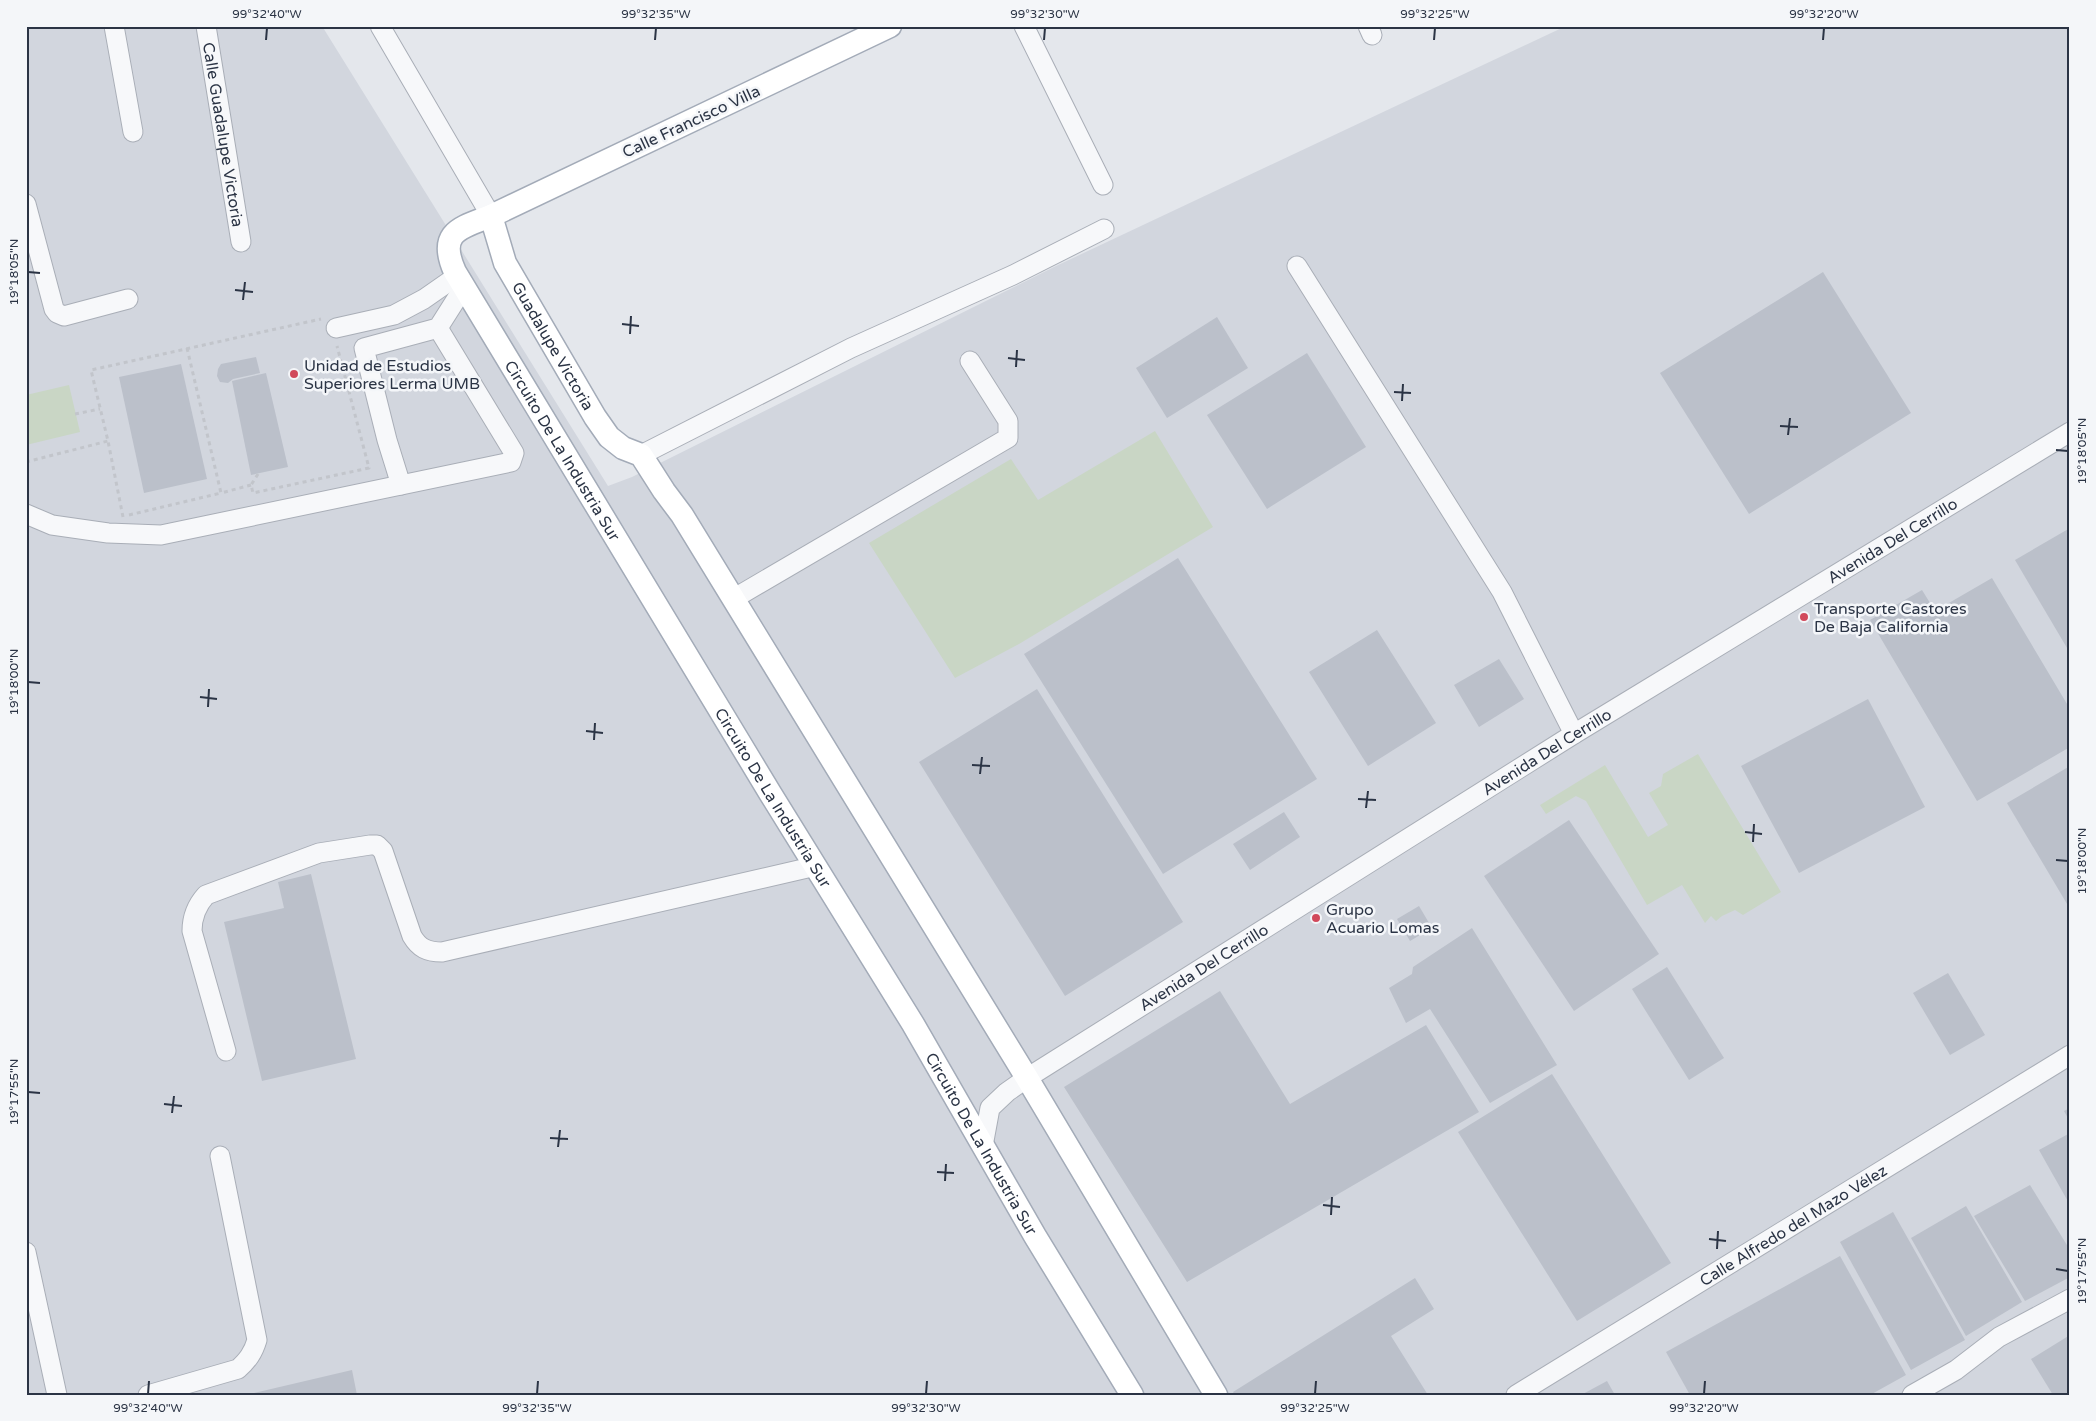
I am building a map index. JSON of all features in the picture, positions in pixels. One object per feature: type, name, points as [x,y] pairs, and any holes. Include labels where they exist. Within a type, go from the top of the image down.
[{"type":"main road","name":"Calle Francisco Villa","points":[[492,216],[890,26]]},
{"type":"main road","name":"Circuito De La Industria Sur","points":[[492,216],[458,229],[449,241],[449,260],[913,1024],[982,1146],[1132,1395]]},
{"type":"main road","name":"Guadalupe Victoria","points":[[492,216],[505,263],[595,417],[609,437],[623,448],[641,455]]},
{"type":"main road","points":[[641,455],[682,515],[1027,1078],[1216,1395]]},
{"type":"street","points":[[114,26],[133,132]]},
{"type":"street","name":"Calle Guadalupe Victoria","points":[[206,26],[241,242]]},
{"type":"street","points":[[380,26],[492,216]]},
{"type":"street","points":[[1024,26],[1103,184]]},
{"type":"street","points":[[26,204],[54,309],[57,313],[64,316],[128,299]]},
{"type":"street","points":[[641,455],[851,348],[1013,275],[1104,229]]},
{"type":"street","points":[[1297,266],[1502,592],[1574,734]]},
{"type":"street","points":[[401,485],[364,350],[366,347],[438,328],[461,282]]},
{"type":"street","points":[[334,328],[394,315],[461,282]]},
{"type":"street","points":[[26,514],[52,525],[120,525],[161,535],[511,462],[514,458],[514,453],[438,328]]},
{"type":"street","points":[[733,599],[1008,438],[1008,421],[970,361]]},
{"type":"street","name":"Avenida Del Cerrillo","points":[[982,1146],[990,1108],[1007,1092],[1027,1078],[1574,734],[2070,432]]},
{"type":"street","points":[[226,1051],[192,931],[192,919],[196,910],[206,895],[319,853],[370,845],[384,851],[412,936],[416,943],[429,952],[442,952],[816,866]]},
{"type":"street","name":"Calle Alfredo del Mazo Vélez","points":[[1516,1395],[2070,1055]]},
{"type":"street","points":[[148,1395],[238,1369],[253,1352],[257,1340],[220,1156]]},
{"type":"street","points":[[26,1252],[57,1395]]},
{"type":"street","points":[[1912,1395],[1956,1370],[1999,1336],[2070,1299]]},
{"type":"path","points":[[251,485],[253,493],[369,468],[334,328],[187,348],[91,370],[108,441],[120,525],[251,485],[258,474]]},
{"type":"path","points":[[187,348],[221,493]]},
{"type":"path","points":[[75,414],[100,409]]},
{"type":"path","points":[[26,462],[108,441]]},
{"type":"shaded area","points":[[26,26],[322,26],[608,486],[632,477],[1056,266],[1566,26],[2070,26],[2070,1395],[26,1395]]},
{"type":"green space","points":[[69,385],[80,432],[26,445],[26,395]]},
{"type":"green space","points":[[1155,431],[1213,527],[1019,644],[955,678],[869,543],[1011,459],[1038,500]]},
{"type":"green space","points":[[1698,754],[1781,892],[1743,915],[1735,910],[1716,921],[1711,916],[1705,923],[1682,885],[1647,905],[1586,801],[1576,796],[1546,814],[1540,805],[1605,765],[1648,837],[1668,825],[1649,793],[1661,786],[1663,774]]},
{"type":"building","points":[[1823,272],[1911,413],[1749,514],[1660,373]]},
{"type":"building","points":[[1217,317],[1248,368],[1167,418],[1136,368]]},
{"type":"building","points":[[1307,353],[1366,447],[1267,509],[1207,415]]},
{"type":"building","points":[[256,357],[260,373],[233,379],[228,383],[220,382],[217,376],[221,364]]},
{"type":"building","points":[[181,364],[207,479],[144,493],[119,377]]},
{"type":"building","points":[[266,373],[288,467],[251,475],[232,381]]},
{"type":"building","points":[[2070,528],[2070,653],[2015,560]]},
{"type":"building","points":[[1178,558],[1317,779],[1163,874],[1024,654]]},
{"type":"building","points":[[1992,578],[2070,709],[2070,747],[1977,801],[1870,620],[1922,590],[1935,611]]},
{"type":"building","points":[[1377,630],[1436,723],[1368,766],[1309,672]]},
{"type":"building","points":[[1499,659],[1524,699],[1479,727],[1454,685]]},
{"type":"building","points":[[1037,689],[1183,922],[1065,996],[919,762]]},
{"type":"building","points":[[1868,699],[1925,807],[1799,873],[1741,766]]},
{"type":"building","points":[[2070,766],[2070,909],[2007,803]]},
{"type":"building","points":[[1284,812],[1300,837],[1250,870],[1233,844]]},
{"type":"building","points":[[1569,820],[1659,954],[1574,1011],[1484,876]]},
{"type":"building","points":[[311,874],[356,1059],[262,1081],[224,922],[284,908],[278,882]]},
{"type":"building","points":[[1419,906],[1432,928],[1410,941],[1397,919]]},
{"type":"building","points":[[1472,928],[1557,1065],[1490,1103],[1430,1009],[1406,1023],[1389,988],[1412,974],[1413,967]]},
{"type":"building","points":[[1667,967],[1724,1058],[1689,1080],[1632,989]]},
{"type":"building","points":[[1948,973],[1985,1035],[1950,1055],[1913,993]]},
{"type":"building","points":[[1220,991],[1290,1104],[1426,1025],[1479,1112],[1187,1282],[1064,1087]]},
{"type":"building","points":[[1552,1074],[1671,1263],[1577,1321],[1458,1132]]},
{"type":"building","points":[[2070,1108],[2070,1122],[2064,1111]]},
{"type":"building","points":[[2070,1133],[2070,1205],[2039,1150]]},
{"type":"building","points":[[2030,1185],[2070,1250],[2070,1277],[2025,1301],[1974,1216]]},
{"type":"building","points":[[1966,1206],[2022,1302],[1966,1336],[1911,1238]]},
{"type":"building","points":[[1893,1212],[1965,1340],[1911,1370],[1840,1242]]},
{"type":"building","points":[[1840,1256],[1906,1375],[1870,1395],[1690,1395],[1666,1352]]},
{"type":"building","points":[[1415,1278],[1434,1309],[1391,1336],[1428,1395],[1235,1395],[1233,1392]]},
{"type":"building","points":[[2070,1335],[2070,1395],[2053,1395],[2031,1359]]},
{"type":"building","points":[[352,1370],[357,1395],[250,1395],[250,1394]]},
{"type":"building","points":[[1607,1381],[1615,1395],[1581,1395]]},
{"type":"place","name":"Unidad de Estudios Superiores Lerma UMB","points":[[294,374]]},
{"type":"place","name":"Transporte Castores De Baja California","points":[[1804,617]]},
{"type":"place","name":"Grupo Acuario Lomas","points":[[1316,918]]}]
